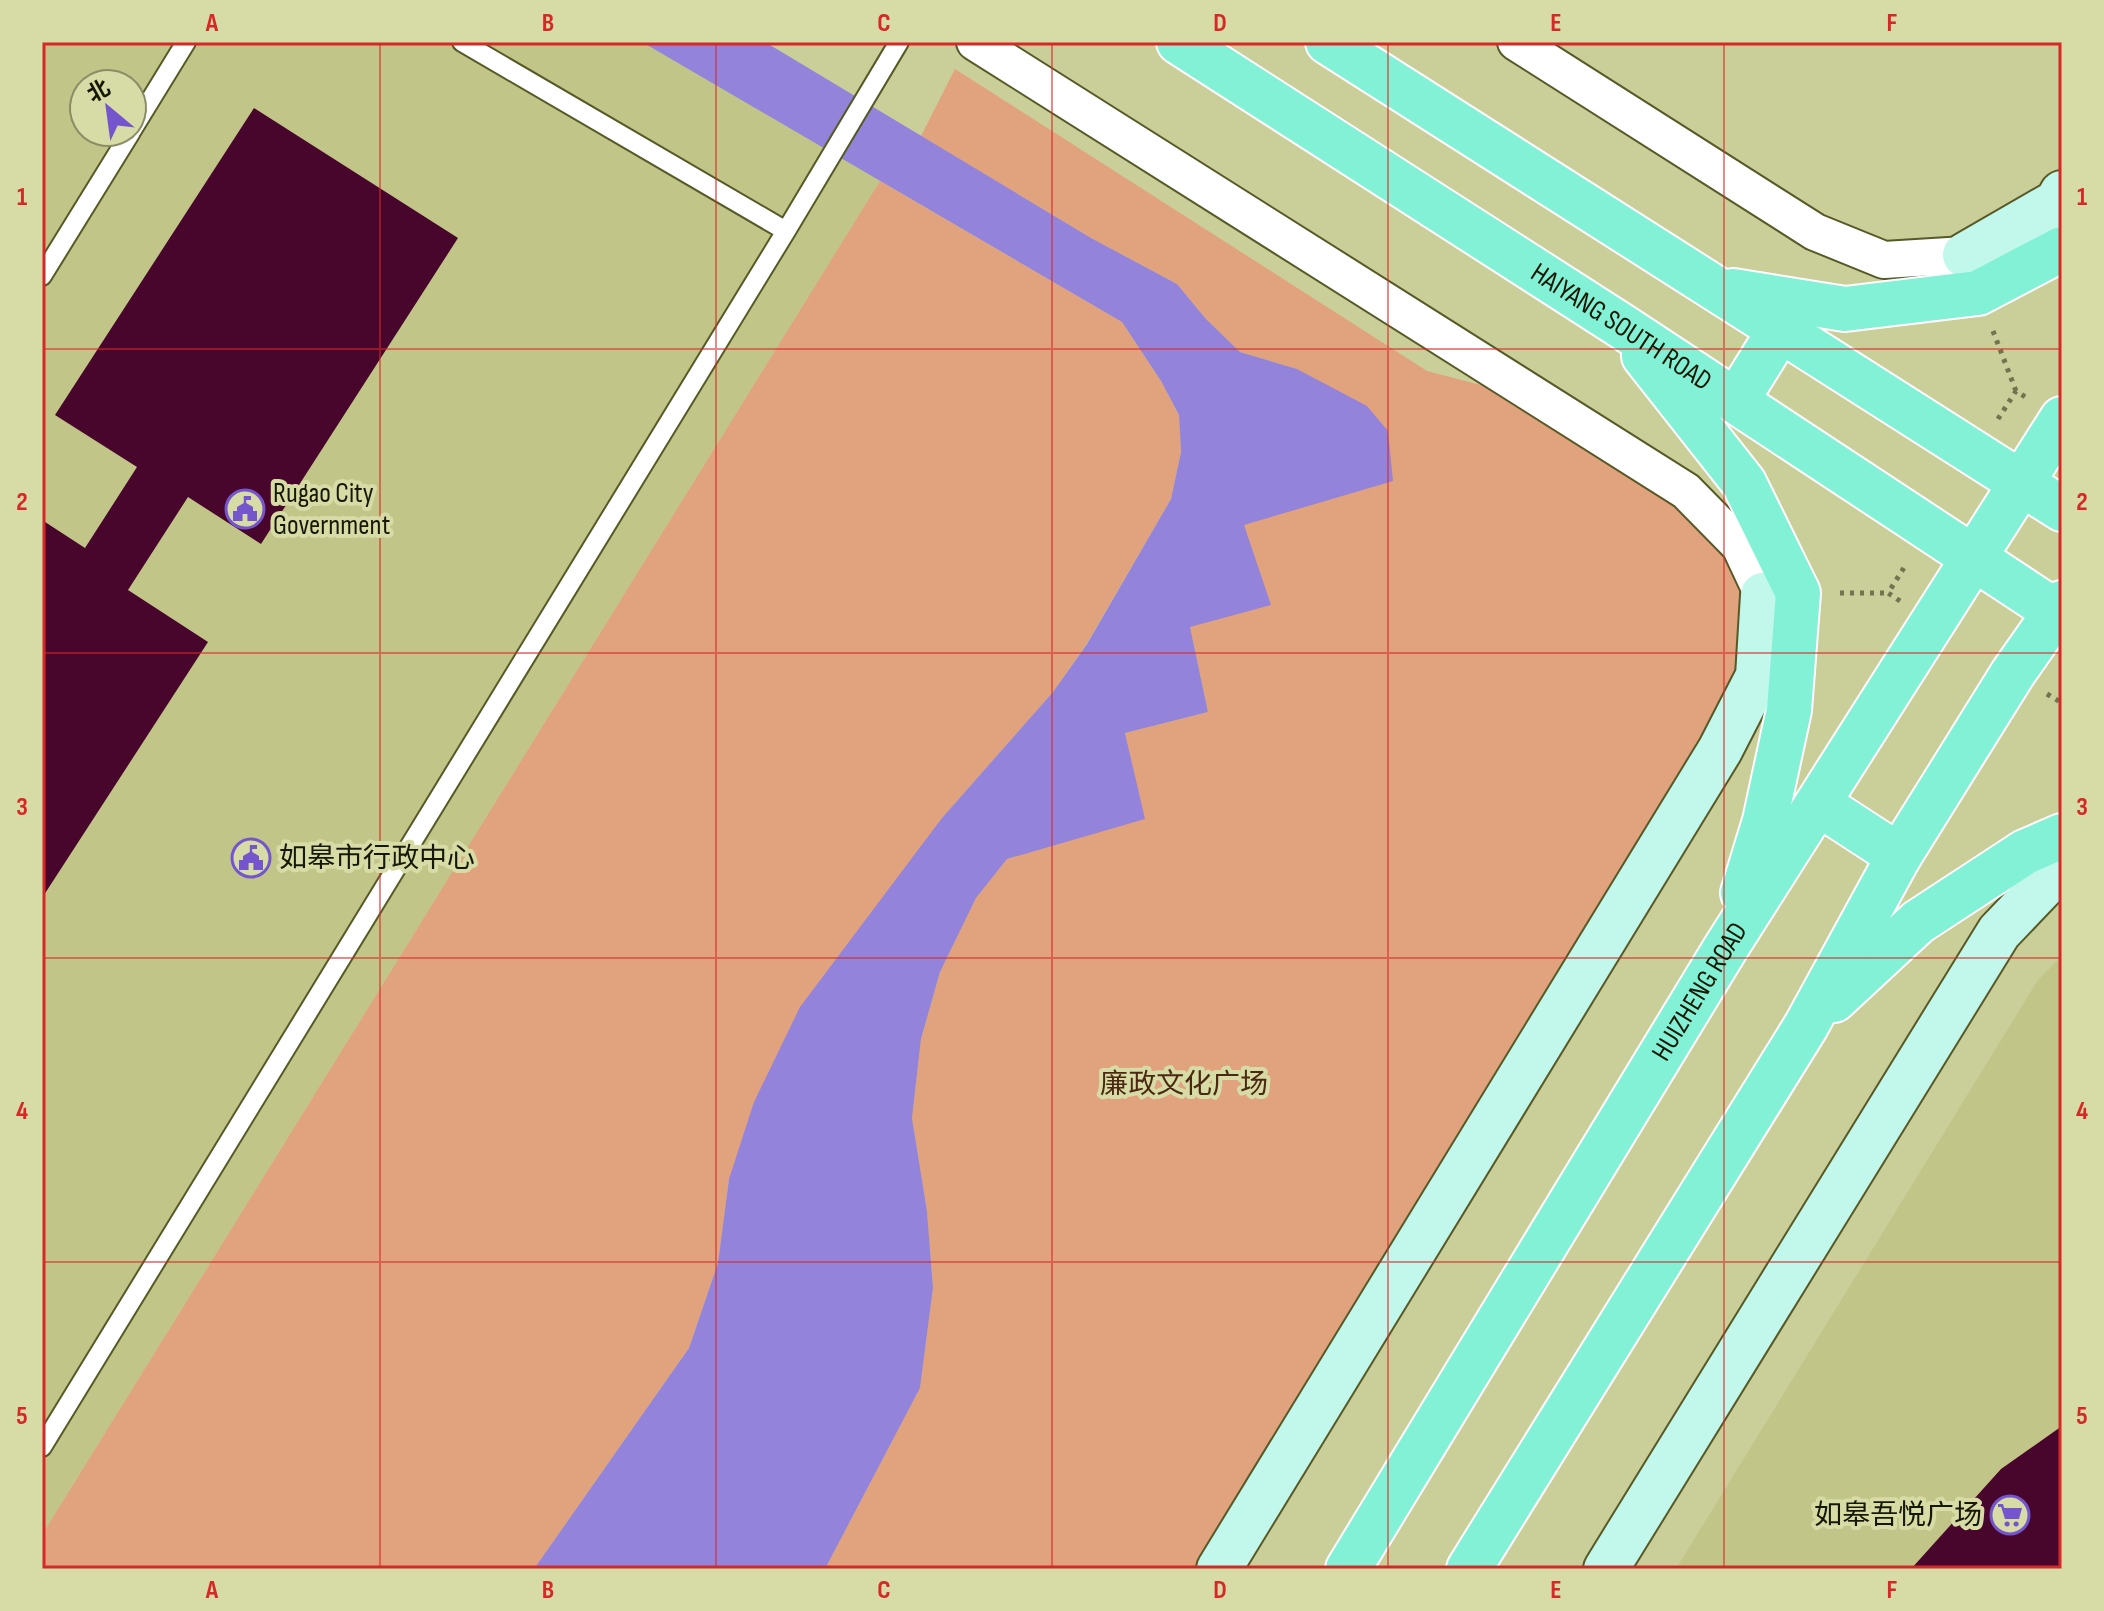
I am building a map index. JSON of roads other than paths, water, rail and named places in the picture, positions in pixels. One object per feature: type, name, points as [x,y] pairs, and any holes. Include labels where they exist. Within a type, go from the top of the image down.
[{"type":"main road","name":"HAIYANG SOUTH ROAD","points":[[1179,42],[1620,325],[1972,558],[2060,610]]},
{"type":"main road","points":[[1328,42],[2062,509]]},
{"type":"main road","points":[[1965,255],[2057,202],[2062,193]]},
{"type":"main road","points":[[1715,288],[1845,309],[1978,293],[2062,249]]},
{"type":"main road","points":[[1620,325],[1744,483],[1798,593],[1789,710],[1765,821],[1725,949]]},
{"type":"main road","points":[[1736,401],[1780,330]]},
{"type":"main road","name":"HUIZHENG ROAD","points":[[1348,1569],[1725,949],[2062,419]]},
{"type":"main road","points":[[1219,1569],[1720,750],[1758,676],[1763,595]]},
{"type":"main road","points":[[1469,1569],[1806,1026],[1899,856],[2013,673],[2060,610]]},
{"type":"main road","points":[[1819,804],[1899,856]]},
{"type":"main road","points":[[1806,1026],[1918,922],[2025,852],[2062,836]]},
{"type":"main road","points":[[1606,1569],[1999,932],[2062,866]]},
{"type":"street","points":[[975,42],[1686,491],[1740,546],[1763,595]]},
{"type":"street","points":[[1516,42],[1815,232],[1884,260],[1965,255]]},
{"type":"lane","points":[[148,103],[186,42]]},
{"type":"lane","points":[[462,42],[786,231]]},
{"type":"lane","points":[[42,1447],[899,42]]},
{"type":"lane","points":[[42,276],[121,148]]},
{"type":"place","name":"Rugao City Government","points":[[245,509]]},
{"type":"place","name":"如皋市行政中心","points":[[251,858]]},
{"type":"place","name":"如皋吾悦广场","points":[[2010,1515]]},
{"type":"park label","name":"廉政文化广场","points":[[1184,1084]]}]
